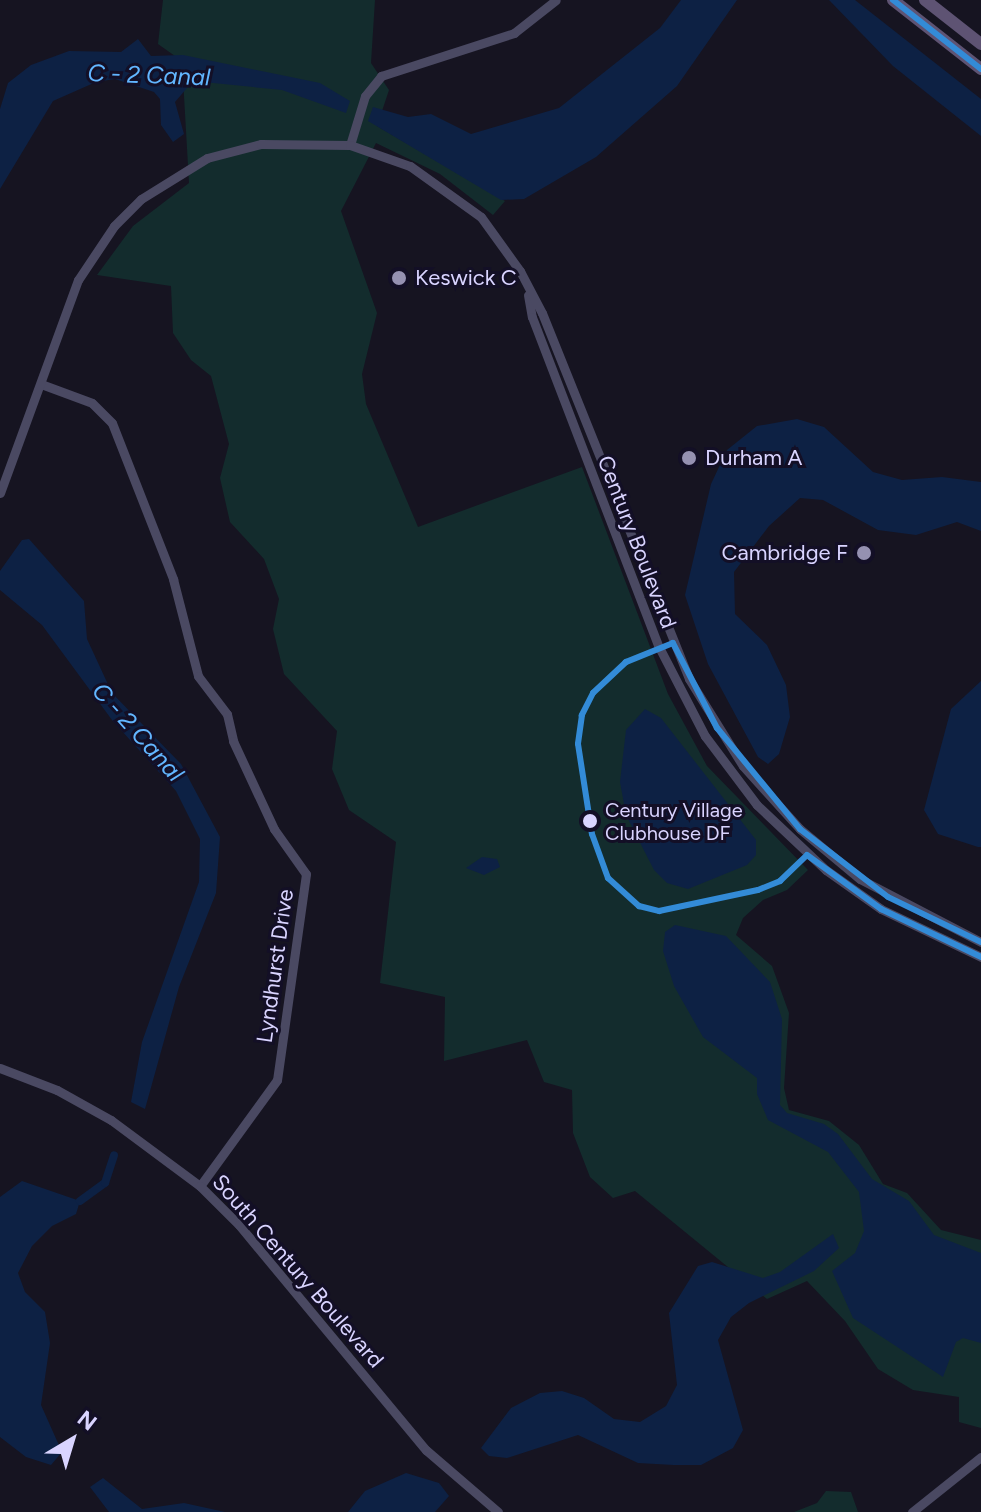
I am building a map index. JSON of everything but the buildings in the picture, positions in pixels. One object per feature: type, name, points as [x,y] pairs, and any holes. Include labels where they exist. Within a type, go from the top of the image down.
[{"type":"main road","points":[[893,0],[981,69]]},
{"type":"main road","points":[[925,0],[981,44]]},
{"type":"street","points":[[350,145],[365,96],[381,76],[514,33],[556,0]]},
{"type":"street","name":"Century Boulevard","points":[[0,493],[78,280],[114,226],[141,199],[207,158],[234,150],[309,141],[350,145],[410,166],[459,197],[505,246],[542,313],[673,643],[717,728],[768,796],[834,859],[888,897],[981,942]]},
{"type":"street","name":"Century Boulevard","points":[[527,287],[532,317],[659,647],[705,736],[757,805],[816,863],[881,909],[981,957]]},
{"type":"street","name":"Lyndhurst Drive","points":[[41,384],[92,403],[112,423],[173,579],[198,676],[227,714],[233,741],[274,829],[306,874],[277,1080],[200,1186]]},
{"type":"street","name":"South Century Boulevard","points":[[0,1068],[57,1090],[111,1120],[200,1186],[239,1225],[426,1450],[498,1512]]},
{"type":"street","points":[[912,1512],[981,1457]]},
{"type":"green space","points":[[163,0],[375,0],[371,63],[389,90],[377,126],[505,201],[493,215],[440,174],[376,143],[341,211],[377,313],[362,374],[366,404],[418,527],[582,467],[668,694],[707,766],[808,870],[787,890],[763,900],[743,918],[736,935],[772,966],[789,1013],[784,1088],[789,1110],[829,1121],[859,1145],[883,1184],[907,1193],[941,1230],[981,1240],[981,1428],[959,1422],[959,1397],[913,1390],[878,1369],[845,1321],[807,1281],[767,1299],[635,1191],[613,1198],[590,1177],[573,1133],[572,1090],[544,1082],[527,1040],[444,1061],[445,997],[380,983],[396,842],[349,810],[332,769],[337,731],[284,674],[273,629],[279,599],[264,559],[230,522],[220,478],[229,444],[211,376],[191,360],[173,333],[171,286],[97,275],[133,226],[189,183],[182,61],[158,44]]},
{"type":"green space","points":[[826,1491],[851,1492],[858,1512],[794,1512],[817,1503]]},
{"type":"water","points":[[681,0],[737,0],[677,86],[596,157],[524,199],[501,200],[368,121],[373,107],[408,117],[431,114],[471,134],[559,108],[660,28]]},
{"type":"water","points":[[829,0],[855,0],[981,99],[981,136],[893,66]]},
{"type":"water","points":[[138,39],[151,56],[183,55],[320,83],[350,101],[346,113],[282,90],[193,81],[175,102],[184,134],[173,142],[161,125],[160,99],[154,92],[115,79],[96,82],[53,101],[0,189],[0,109],[8,83],[31,65],[69,51],[121,52]]},
{"type":"water","points":[[797,419],[824,427],[873,472],[902,480],[942,477],[981,482],[981,531],[957,522],[916,535],[878,530],[823,500],[800,498],[769,526],[734,572],[735,614],[767,645],[786,685],[790,717],[779,754],[768,764],[758,757],[708,664],[685,595],[711,484],[727,450],[757,426]]},
{"type":"water","points":[[29,539],[84,601],[87,639],[112,693],[181,764],[220,837],[216,893],[179,987],[145,1109],[131,1102],[142,1042],[199,882],[200,839],[176,791],[112,720],[42,625],[0,590],[0,571],[22,540]]},
{"type":"water","points":[[981,681],[981,847],[978,847],[938,834],[924,810],[951,709]]},
{"type":"water","points":[[645,709],[661,718],[756,840],[756,855],[747,865],[688,889],[667,883],[654,870],[626,815],[620,782],[626,730]]},
{"type":"water","points":[[482,857],[497,859],[500,867],[484,875],[466,868]]},
{"type":"water","points":[[675,925],[726,936],[770,982],[782,1019],[780,1105],[787,1113],[824,1124],[838,1134],[872,1179],[909,1201],[934,1235],[981,1253],[981,1343],[963,1338],[956,1342],[943,1377],[853,1318],[832,1271],[855,1253],[864,1231],[859,1192],[828,1152],[768,1120],[757,1094],[757,1078],[703,1037],[674,986],[663,951],[665,932]]},
{"type":"water","points":[[22,1181],[80,1201],[76,1214],[52,1226],[32,1246],[18,1273],[25,1292],[45,1312],[50,1343],[41,1405],[62,1452],[51,1465],[26,1457],[0,1437],[0,1197]]},
{"type":"water","points":[[833,1234],[839,1248],[814,1271],[749,1303],[731,1317],[718,1340],[743,1430],[733,1448],[701,1465],[674,1465],[638,1463],[578,1435],[507,1458],[489,1456],[481,1448],[511,1408],[540,1393],[562,1391],[584,1398],[614,1419],[640,1422],[666,1406],[677,1385],[669,1313],[698,1266],[712,1262],[763,1278],[780,1272]]},
{"type":"water","points":[[406,1473],[439,1483],[449,1496],[435,1512],[348,1512],[365,1491]]},
{"type":"water","points":[[103,1478],[142,1509],[184,1503],[225,1512],[109,1512],[90,1487]]},
{"type":"waterway","name":"C - 2 Canal","points":[[80,1201],[105,1183],[114,1155]]},
{"type":"transit line","points":[[893,0],[981,69]]},
{"type":"transit line","points":[[981,942],[888,897],[800,829],[717,728],[673,643],[626,662],[593,693],[582,715],[578,744],[592,834],[608,878],[639,906],[659,911],[758,890],[780,881],[807,855],[881,909],[981,957]]},
{"type":"place","name":"Keswick C","points":[[399,278]]},
{"type":"place","name":"Durham A","points":[[689,458]]},
{"type":"place","name":"Cambridge F","points":[[864,553]]},
{"type":"place","name":"Century Village Clubhouse DF","points":[[590,821]]}]
